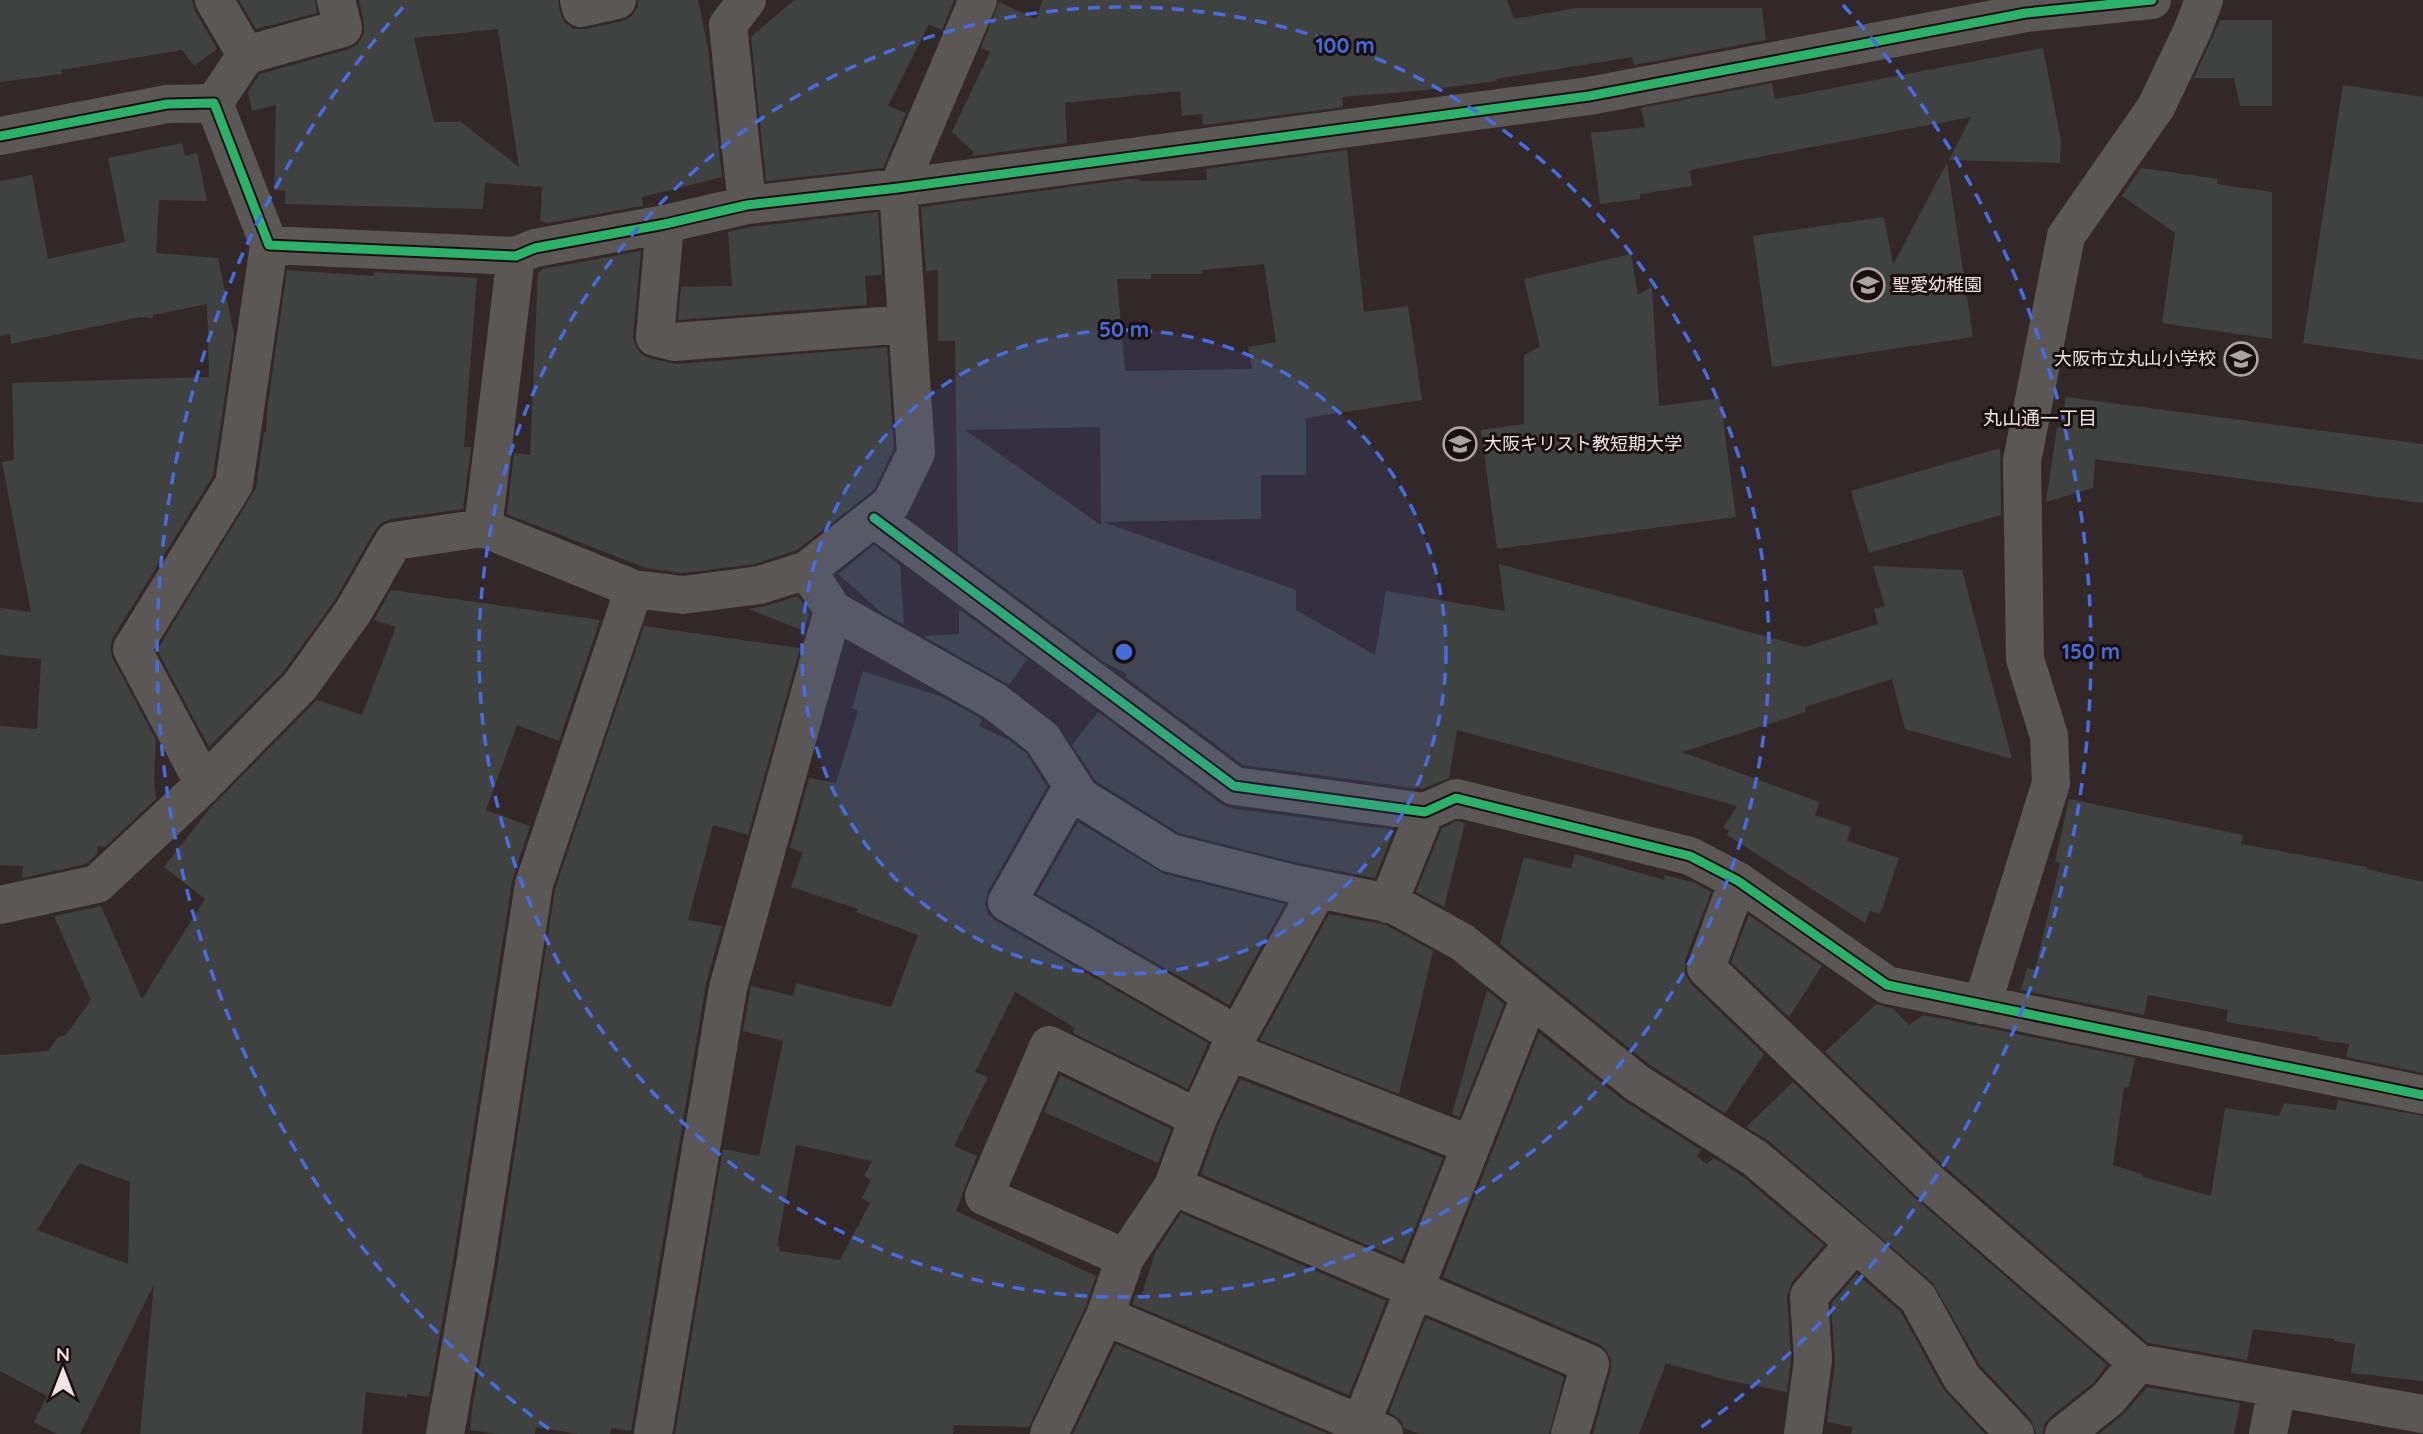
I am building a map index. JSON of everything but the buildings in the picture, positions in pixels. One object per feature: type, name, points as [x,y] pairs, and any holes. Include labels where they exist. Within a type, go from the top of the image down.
[{"type":"street","points":[[214,0],[246,55]]},
{"type":"street","points":[[214,103],[246,55],[343,28],[336,0]]},
{"type":"street","points":[[579,0],[581,8],[617,0]]},
{"type":"street","points":[[747,0],[728,25],[747,205]]},
{"type":"street","points":[[0,905],[97,884],[204,783],[300,686],[353,612],[394,541],[483,527],[634,589],[683,596],[760,585],[807,570],[891,504],[916,453],[898,188],[978,0]]},
{"type":"street","points":[[269,245],[516,256],[535,248],[747,205],[898,188],[1590,96],[2026,13],[2152,0]]},
{"type":"street","points":[[1982,1005],[2051,783],[2049,736],[2025,659],[2022,461],[2066,236],[2156,107],[2204,0]]},
{"type":"street","points":[[0,136],[167,104],[214,103]]},
{"type":"street","points":[[204,783],[132,649],[234,484],[269,245],[214,103]]},
{"type":"street","points":[[666,223],[655,337],[674,342],[907,324]]},
{"type":"street","points":[[483,527],[516,256]]},
{"type":"street","points":[[874,518],[1234,786],[1424,812],[1457,798],[1690,856],[1738,881],[1887,985],[2423,1095]]},
{"type":"street","points":[[807,570],[833,610],[994,701],[1042,738],[1080,797],[1170,853],[1388,904],[1462,942],[1637,1083],[1755,1158],[1917,1298],[1962,1378],[2015,1434]]},
{"type":"street","points":[[445,1434],[475,1265],[534,884],[634,589]]},
{"type":"street","points":[[653,1434],[727,988],[833,610]]},
{"type":"street","points":[[1073,786],[1007,902],[1224,1037],[1471,1145]]},
{"type":"street","points":[[1388,904],[1424,812]]},
{"type":"street","points":[[1738,881],[1706,968],[1928,1181],[2138,1363],[2423,1414]]},
{"type":"street","points":[[1049,1434],[1105,1316],[1125,1258],[1173,1186],[1224,1037],[1318,889]]},
{"type":"street","points":[[1105,1316],[1368,1431],[1415,1289],[1530,997]]},
{"type":"street","points":[[1125,1258],[984,1196],[1049,1045],[1198,1118]]},
{"type":"street","points":[[1173,1186],[1590,1364],[1570,1434]]},
{"type":"street","points":[[1803,1434],[1813,1360],[1809,1296],[1855,1243]]},
{"type":"street","points":[[2064,1434],[2108,1399],[2138,1363]]},
{"type":"street","points":[[2267,1434],[2277,1389]]},
{"type":"cycle path","points":[[0,136],[167,104],[214,103],[269,245],[516,256],[535,248],[665,224],[747,205],[898,188],[1589,96],[2026,13],[2152,0]]},
{"type":"cycle path","points":[[874,518],[1234,786],[1425,812],[1456,798],[1690,856],[1738,881],[1887,985],[2423,1095]]},
{"type":"place","name":"聖愛幼稚園","points":[[1868,285]]},
{"type":"place","name":"大阪市立丸山小学校","points":[[2241,359]]},
{"type":"place","name":"大阪キリスト教短期大学","points":[[1460,444]]},
{"type":"district","name":"丸山通一丁目","points":[[2040,418]]}]
